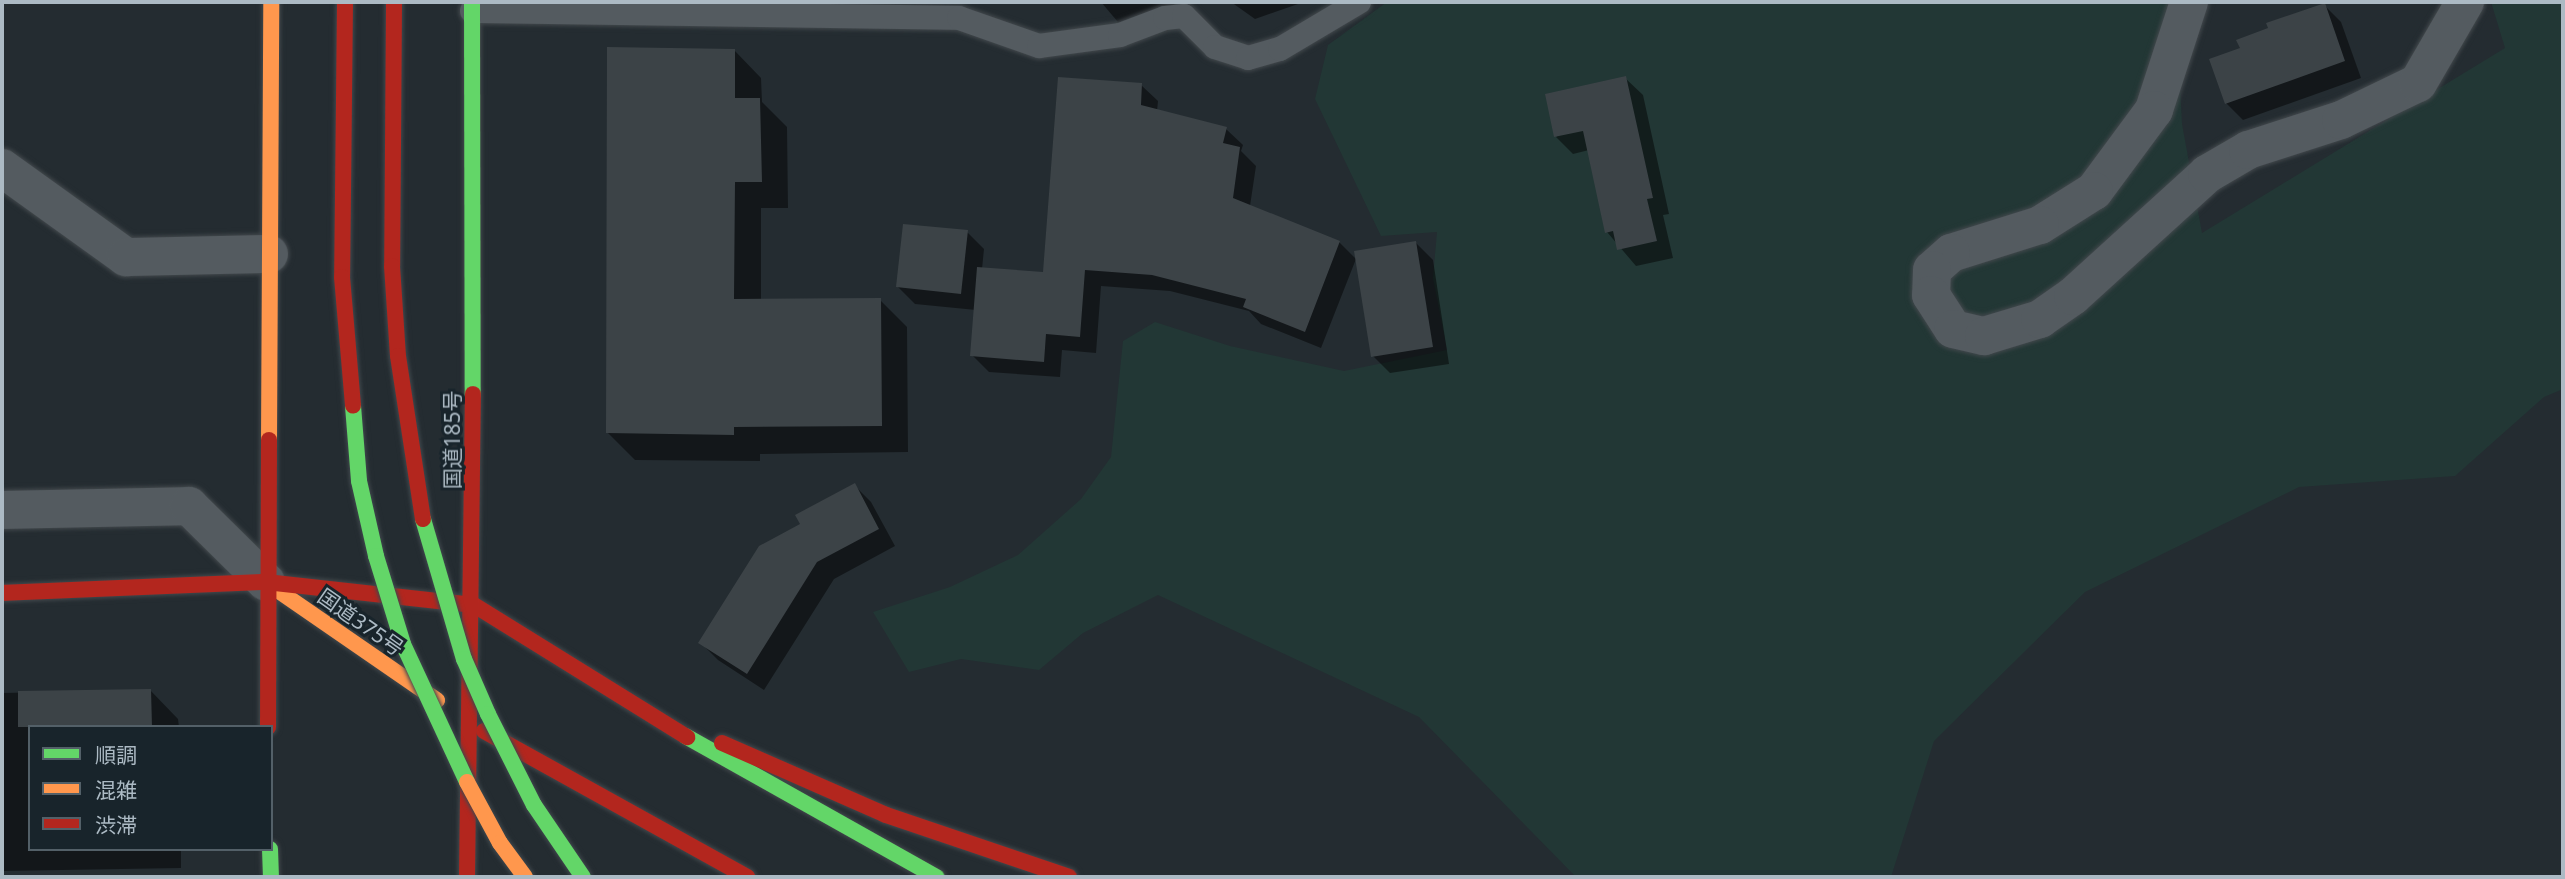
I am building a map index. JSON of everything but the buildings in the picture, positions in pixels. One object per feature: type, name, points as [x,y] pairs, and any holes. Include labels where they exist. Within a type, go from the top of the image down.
[{"type":"main road","points":[[268,725],[266,582],[271,2]]},
{"type":"main road","points":[[345,2],[342,277],[359,481],[376,556],[403,644],[443,737],[500,843],[525,877]]},
{"type":"main road","points":[[394,2],[392,266],[398,356],[417,499],[464,659],[488,714],[534,804],[583,877]]},
{"type":"main road","name":"国道185号","points":[[467,877],[474,605],[472,6]]},
{"type":"main road","points":[[2,593],[266,582]]},
{"type":"main road","name":"国道375号","points":[[266,582],[474,605],[604,685]]},
{"type":"main road","name":"国道375号","points":[[266,582],[471,723],[747,877]]},
{"type":"main road","points":[[604,685],[750,776],[936,877]]},
{"type":"main road","points":[[604,685],[822,789],[1069,877]]},
{"type":"main road","points":[[270,851],[271,877]]},
{"type":"street","points":[[2189,2],[2154,110],[2094,191],[2040,225],[1951,253],[1932,270],[1931,295],[1953,328],[1984,336],[2040,319],[2073,296],[2207,174],[2248,150],[2341,121],[2418,83],[2465,2]]},
{"type":"street","points":[[2,168],[126,257],[269,254]]},
{"type":"street","points":[[2,510],[189,506],[266,582]]},
{"type":"lane","points":[[472,6],[959,18],[1039,46],[1119,36],[1165,18],[1184,16],[1215,47],[1248,58],[1280,49],[1359,2]]},
{"type":"green space","points":[[1387,2],[2176,2],[2182,124],[2202,233],[2505,48],[2491,2],[2563,2],[2563,389],[2544,397],[2455,476],[2299,487],[2085,592],[1934,741],[1891,877],[1576,877],[1419,717],[1158,595],[1083,633],[1039,670],[961,659],[909,672],[873,612],[950,587],[1018,555],[1081,499],[1111,457],[1123,341],[1155,322],[1230,346],[1344,371],[1447,350],[1433,278],[1437,232],[1381,236],[1315,99],[1328,45]]},
{"type":"traffic: fast","points":[[472,2],[473,394]]},
{"type":"traffic: fast","points":[[353,406],[359,481],[376,556],[403,644],[467,782]]},
{"type":"traffic: fast","points":[[423,519],[464,659],[488,714],[534,805],[583,877]]},
{"type":"traffic: fast","points":[[687,737],[936,877]]},
{"type":"traffic: fast","points":[[270,851],[271,877]]},
{"type":"traffic: slow","points":[[269,440],[271,2]]},
{"type":"traffic: slow","points":[[270,585],[437,700]]},
{"type":"traffic: slow","points":[[467,782],[500,843],[525,877]]},
{"type":"traffic: jam","points":[[345,2],[342,277],[353,406]]},
{"type":"traffic: jam","points":[[394,2],[392,266],[398,356],[423,519]]},
{"type":"traffic: jam","points":[[467,877],[473,394]]},
{"type":"traffic: jam","points":[[268,725],[269,440]]},
{"type":"traffic: jam","points":[[2,593],[266,582]]},
{"type":"traffic: jam","points":[[266,582],[474,605],[687,737]]},
{"type":"traffic: jam","points":[[484,731],[747,877]]},
{"type":"traffic: jam","points":[[722,743],[886,815],[1069,877]]}]
